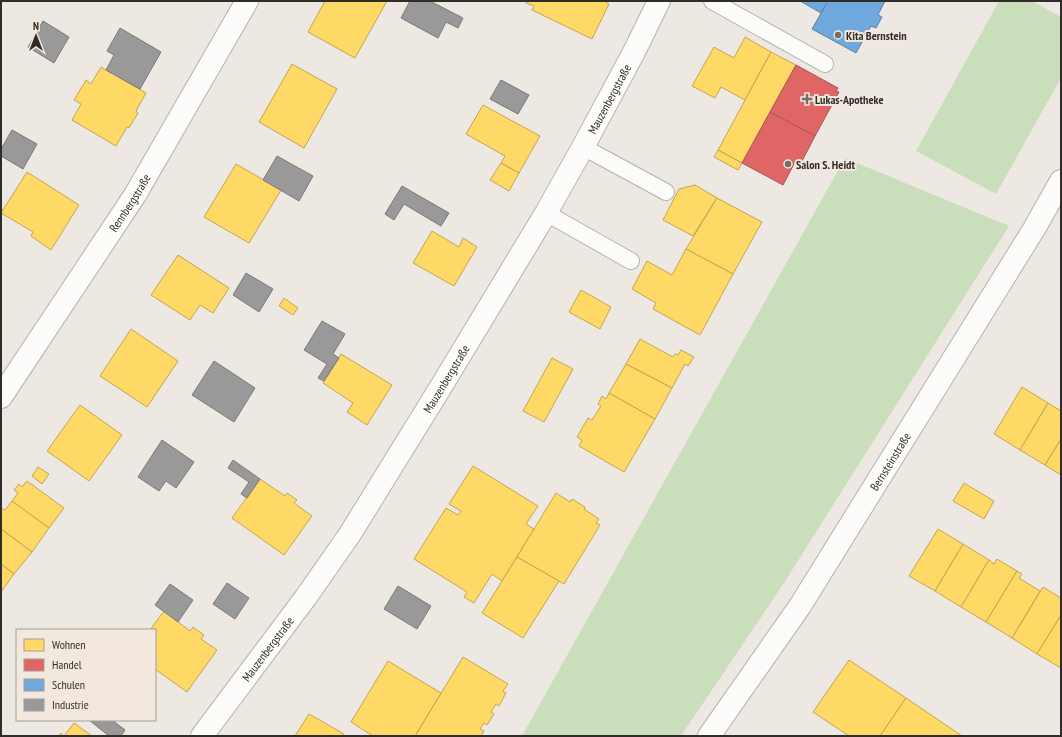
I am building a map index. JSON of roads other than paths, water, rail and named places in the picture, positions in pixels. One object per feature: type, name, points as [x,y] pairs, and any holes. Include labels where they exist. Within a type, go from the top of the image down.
[{"type":"street","name":"Rennbergstraße","points":[[1,397],[134,195],[247,1]]},
{"type":"street","name":"Mauzenbergstraße","points":[[202,736],[306,597],[350,534],[546,213],[634,52],[659,1]]},
{"type":"street","name":"Bernsteinstraße","points":[[709,736],[800,606],[1034,229],[1061,181]]},
{"type":"lane","points":[[712,1],[825,64]]},
{"type":"lane","points":[[583,147],[666,192]]},
{"type":"lane","points":[[546,213],[631,261]]},
{"type":"place","name":"Kita Bernstein","points":[[838,35]]},
{"type":"place","name":"Lukas-Apotheke","points":[[807,99]]},
{"type":"place","name":"Salon S. Heidt","points":[[788,164]]}]
